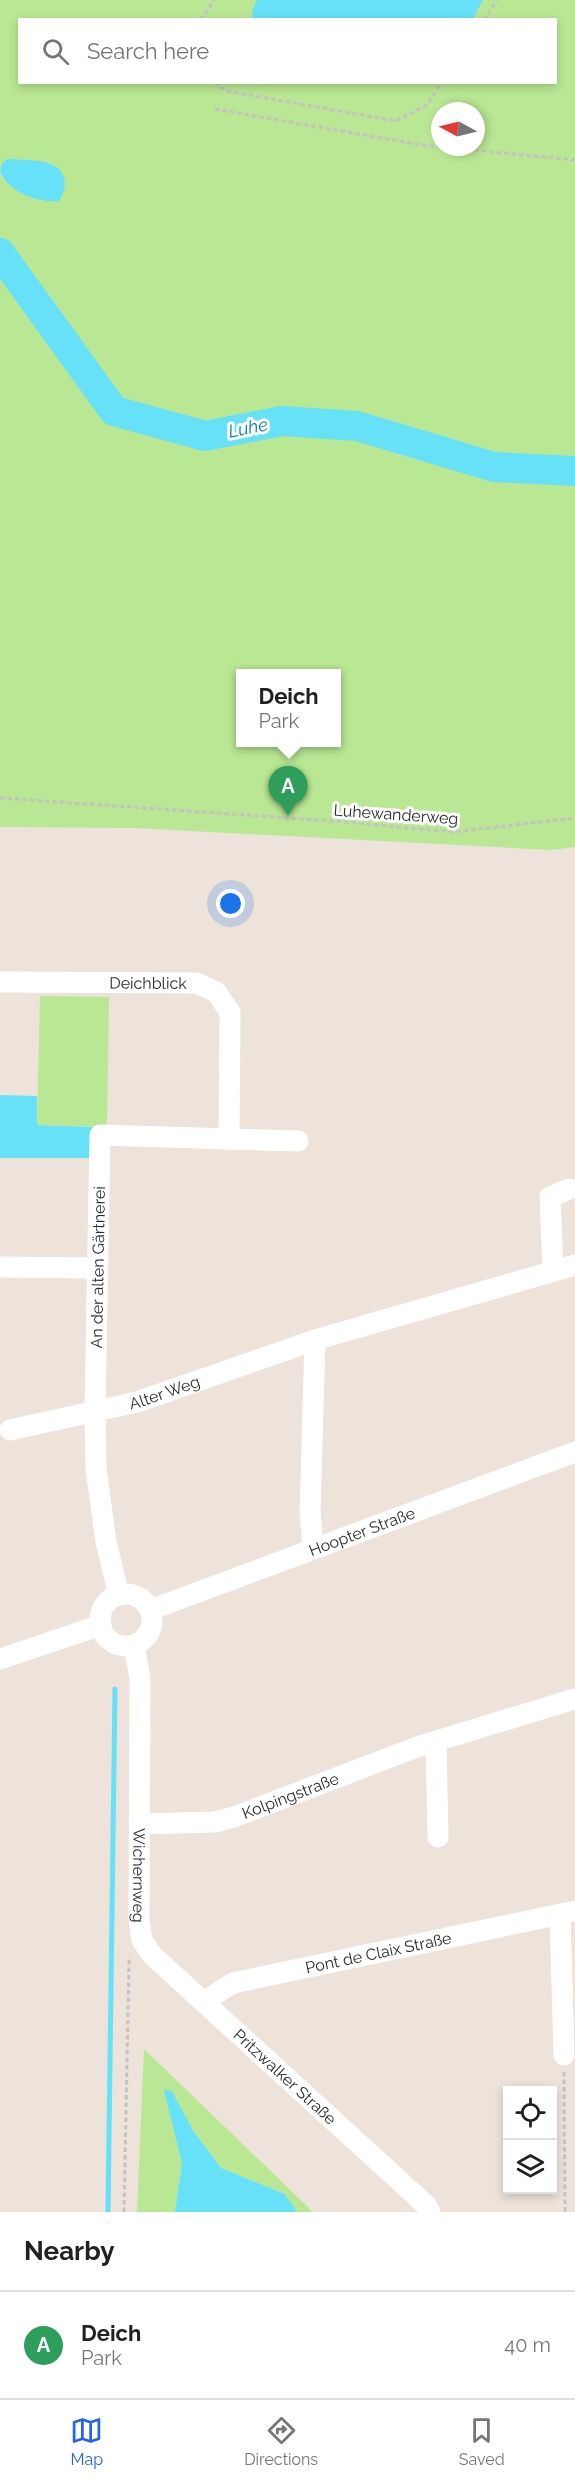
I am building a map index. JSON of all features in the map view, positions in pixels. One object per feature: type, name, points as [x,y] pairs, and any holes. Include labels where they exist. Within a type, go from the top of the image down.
[{"type":"street","name":"Deichblick","points":[[0,982],[197,983],[216,992],[230,1012],[229,1140]]},
{"type":"street","name":"An der alten Gärtnerei","points":[[119,1595],[106,1542],[96,1469],[100,1135],[298,1141]]},
{"type":"street","points":[[553,1271],[550,1197],[569,1189]]},
{"type":"street","name":"Alter Weg","points":[[10,1430],[137,1402],[315,1340],[575,1265]]},
{"type":"street","points":[[0,1267],[97,1268]]},
{"type":"street","points":[[313,1548],[310,1512],[315,1340]]},
{"type":"street","name":"Hoopter Straße","points":[[150,1610],[575,1452]]},
{"type":"street","points":[[119,1595],[137,1596],[150,1610],[152,1627],[142,1641],[134,1645],[117,1644],[109,1640],[101,1625],[104,1606],[119,1595]]},
{"type":"street","points":[[0,1659],[101,1625]]},
{"type":"street","name":"Wichernweg","points":[[134,1645],[140,1678],[139,1918],[142,1940]]},
{"type":"street","name":"Kolpingstraße","points":[[139,1824],[216,1822],[436,1742],[574,1699]]},
{"type":"street","points":[[436,1742],[438,1837]]},
{"type":"street","name":"Pont de Claix Straße","points":[[203,2002],[233,1983],[568,1912],[564,2055]]},
{"type":"street","name":"Pritzwalker Straße","points":[[142,1940],[152,1955],[426,2205],[430,2212]]},
{"type":"path","points":[[202,18],[214,0]]},
{"type":"path","points":[[485,18],[497,0]]},
{"type":"path","points":[[217,84],[226,91],[396,121],[427,105],[441,84]]},
{"type":"path","points":[[215,109],[422,146],[575,160]]},
{"type":"path","name":"Luhewanderweg","points":[[0,798],[333,821],[453,832],[575,818]]},
{"type":"path","name":"Wichernweg","points":[[124,2212],[129,1961],[142,1940]]},
{"type":"path","points":[[564,2055],[564,2212]]},
{"type":"green space","points":[[0,0],[257,0],[252,11],[253,18],[18,18],[18,84],[557,84],[557,18],[474,18],[483,0],[575,0],[575,847],[551,850],[134,828],[0,827],[0,173],[5,181],[52,163],[2,163],[0,172]]},
{"type":"green space","points":[[40,996],[109,997],[107,1127],[37,1125]]},
{"type":"green space","points":[[144,2049],[313,2212],[297,2212],[285,2194],[221,2168],[194,2132],[170,2090],[165,2090],[182,2163],[175,2212],[137,2212]]},
{"type":"water","points":[[257,0],[483,0],[474,18],[253,18],[252,11]]},
{"type":"water","points":[[8,159],[41,161],[55,166],[61,171],[65,181],[59,201],[33,198],[10,185],[0,172],[2,163]]},
{"type":"water","points":[[0,1095],[37,1096],[37,1125],[93,1127],[91,1158],[0,1158]]},
{"type":"water","points":[[164,2090],[171,2090],[194,2132],[221,2168],[285,2194],[297,2212],[175,2212],[182,2163]]},
{"type":"waterway","name":"Luhe","points":[[0,253],[114,411],[205,436],[282,421],[357,426],[494,467],[575,471]]},
{"type":"waterway","points":[[108,2212],[115,1689]]},
{"type":"place","name":"Deich","points":[[288,816]]}]
